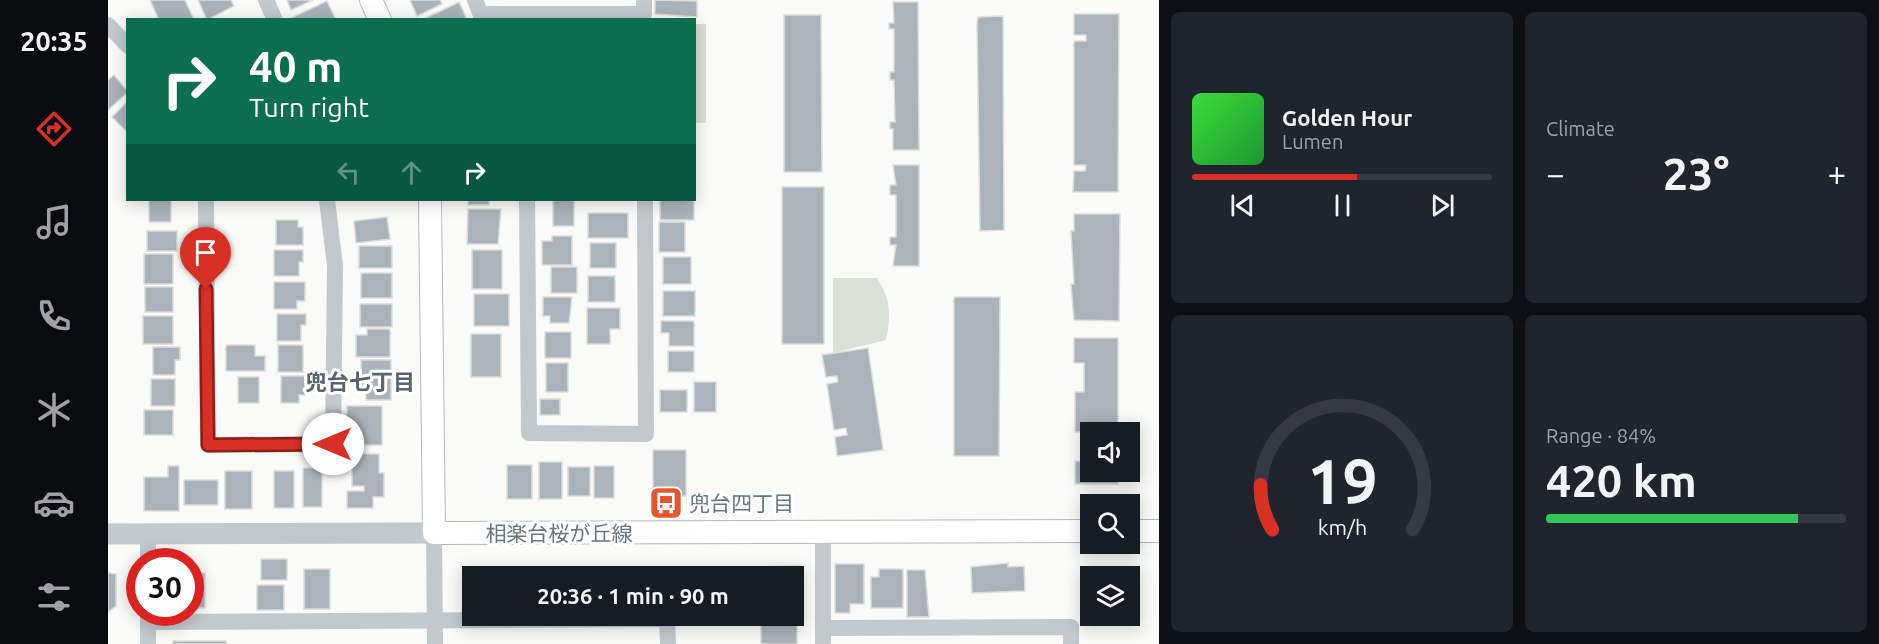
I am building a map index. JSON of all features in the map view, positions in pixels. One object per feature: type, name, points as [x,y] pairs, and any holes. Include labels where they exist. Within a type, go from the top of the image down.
[{"type":"main road","points":[[371,0],[379,18]]},
{"type":"main road","points":[[430,201],[434,533]]},
{"type":"main road","name":"相楽台桜が丘線","points":[[434,533],[1080,531]]},
{"type":"main road","points":[[1140,531],[1159,531]]},
{"type":"street","points":[[266,0],[274,18]]},
{"type":"street","points":[[480,11],[644,14],[644,0]]},
{"type":"street","points":[[108,24],[126,44]]},
{"type":"street","points":[[206,201],[208,445],[333,444],[335,266],[327,201]]},
{"type":"street","points":[[527,201],[529,433],[646,434],[645,201]]},
{"type":"street","points":[[823,532],[823,636],[953,636],[1071,627],[1071,644]]},
{"type":"street","points":[[108,534],[434,533],[435,644]]},
{"type":"street","points":[[148,534],[148,548]]},
{"type":"street","points":[[204,618],[435,621],[667,619],[668,644]]},
{"type":"street","points":[[148,626],[148,644]]},
{"type":"shaded area","points":[[696,24],[706,24],[706,123],[696,123]]},
{"type":"shaded area","points":[[833,278],[877,278],[889,308],[886,340],[833,353]]},
{"type":"building","points":[[150,0],[185,0],[193,18],[158,18]]},
{"type":"building","points":[[198,0],[231,0],[234,6],[211,18],[206,18]]},
{"type":"building","points":[[287,0],[313,0],[291,10]]},
{"type":"building","points":[[410,0],[440,0],[442,4],[417,16]]},
{"type":"building","points":[[655,0],[697,1],[697,17],[655,14]]},
{"type":"building","points":[[327,1],[335,18],[291,18]]},
{"type":"building","points":[[459,2],[466,18],[426,18]]},
{"type":"building","points":[[893,2],[918,2],[919,150],[893,150],[893,129],[890,129],[890,122],[895,122],[894,80],[890,80],[890,72],[894,72],[894,29],[889,29],[889,23],[894,23]]},
{"type":"building","points":[[1074,14],[1119,14],[1118,192],[1073,192],[1074,171],[1085,171],[1086,165],[1074,165],[1074,41],[1086,41],[1086,35],[1074,35]]},
{"type":"building","points":[[784,15],[821,15],[822,172],[784,172]]},
{"type":"building","points":[[1003,16],[1004,230],[980,231],[977,24],[978,17]]},
{"type":"building","points":[[114,75],[126,90],[126,94],[108,110],[108,80]]},
{"type":"building","points":[[126,103],[126,131],[112,117]]},
{"type":"building","points":[[893,165],[919,165],[919,266],[893,266],[896,245],[890,245],[890,237],[896,237],[896,195],[890,195],[890,185],[896,185]]},
{"type":"building","points":[[782,187],[824,187],[824,344],[782,344]]},
{"type":"building","points":[[149,201],[171,201],[171,222],[149,222]]},
{"type":"building","points":[[468,201],[489,201],[489,205],[468,205]]},
{"type":"building","points":[[553,201],[574,201],[574,226],[553,226]]},
{"type":"building","points":[[660,201],[694,201],[694,220],[660,220]]},
{"type":"building","points":[[468,209],[501,209],[498,244],[467,244]]},
{"type":"building","points":[[588,213],[628,213],[628,238],[588,238]]},
{"type":"building","points":[[1074,214],[1120,214],[1119,321],[1074,320],[1071,231],[1074,231]]},
{"type":"building","points":[[387,217],[390,239],[356,243],[354,221]]},
{"type":"building","points":[[276,220],[298,220],[298,227],[303,227],[303,245],[276,245]]},
{"type":"building","points":[[659,222],[685,222],[685,252],[659,252]]},
{"type":"building","points":[[147,231],[177,231],[177,251],[147,251]]},
{"type":"building","points":[[552,236],[572,236],[572,265],[542,265],[542,241],[552,241]]},
{"type":"building","points":[[590,243],[616,243],[616,268],[590,268]]},
{"type":"building","points":[[359,246],[392,246],[392,268],[359,268]]},
{"type":"building","points":[[274,250],[303,250],[303,262],[299,262],[299,276],[274,276]]},
{"type":"building","points":[[472,250],[502,250],[502,289],[472,289]]},
{"type":"building","points":[[144,254],[173,254],[173,284],[144,284]]},
{"type":"building","points":[[663,257],[691,257],[691,284],[663,284]]},
{"type":"building","points":[[551,267],[577,267],[577,293],[551,293]]},
{"type":"building","points":[[361,273],[392,273],[392,298],[361,298]]},
{"type":"building","points":[[588,276],[615,276],[615,302],[588,302]]},
{"type":"building","points":[[274,282],[305,282],[305,301],[297,301],[297,309],[274,309]]},
{"type":"building","points":[[145,287],[173,287],[173,312],[145,312]]},
{"type":"building","points":[[663,291],[695,291],[695,316],[663,316]]},
{"type":"building","points":[[474,294],[509,294],[509,326],[474,326]]},
{"type":"building","points":[[543,297],[572,297],[569,323],[550,323],[550,316],[543,316]]},
{"type":"building","points":[[954,297],[1000,297],[999,456],[954,456]]},
{"type":"building","points":[[360,304],[392,304],[392,327],[360,327]]},
{"type":"building","points":[[587,308],[620,308],[620,329],[610,329],[610,344],[587,344]]},
{"type":"building","points":[[277,314],[306,314],[306,325],[301,325],[301,341],[277,341]]},
{"type":"building","points":[[143,316],[173,316],[173,344],[143,344]]},
{"type":"building","points":[[661,321],[694,321],[694,346],[669,346],[669,333],[661,333]]},
{"type":"building","points":[[367,329],[390,329],[390,357],[356,357],[356,335],[367,335]]},
{"type":"building","points":[[545,332],[571,332],[571,358],[545,358]]},
{"type":"building","points":[[471,334],[501,334],[501,377],[471,377]]},
{"type":"building","points":[[1074,338],[1118,338],[1118,422],[1080,422],[1080,432],[1075,432],[1075,392],[1084,392],[1084,363],[1074,363]]},
{"type":"building","points":[[226,345],[255,345],[255,356],[265,356],[265,371],[226,371]]},
{"type":"building","points":[[278,345],[303,345],[303,372],[278,372]]},
{"type":"building","points":[[153,347],[180,347],[180,360],[175,360],[175,375],[153,375]]},
{"type":"building","points":[[868,348],[883,450],[837,456],[835,437],[847,435],[846,428],[834,430],[827,384],[838,382],[837,376],[826,377],[822,355]]},
{"type":"building","points":[[668,351],[694,351],[694,372],[668,372]]},
{"type":"building","points":[[361,360],[391,360],[391,400],[366,400],[366,385],[361,385]]},
{"type":"building","points":[[546,363],[568,363],[568,392],[546,392]]},
{"type":"building","points":[[281,376],[305,376],[305,395],[299,395],[299,403],[281,403]]},
{"type":"building","points":[[238,377],[259,377],[259,403],[238,403]]},
{"type":"building","points":[[151,379],[175,379],[175,406],[151,406]]},
{"type":"building","points":[[694,382],[716,382],[716,412],[694,412]]},
{"type":"building","points":[[660,390],[687,390],[687,412],[660,412]]},
{"type":"building","points":[[540,399],[560,399],[560,415],[540,415]]},
{"type":"building","points":[[347,406],[382,406],[382,445],[356,445],[356,431],[347,431]]},
{"type":"building","points":[[144,410],[173,410],[173,435],[144,435]]},
{"type":"building","points":[[653,450],[686,450],[686,496],[653,496]]},
{"type":"building","points":[[352,454],[379,454],[379,473],[384,473],[384,497],[373,497],[373,508],[347,508],[347,491],[364,491],[364,486],[352,486]]},
{"type":"building","points":[[1075,461],[1080,461],[1080,482],[1118,482],[1118,484],[1075,484]]},
{"type":"building","points":[[539,462],[562,462],[562,499],[539,499]]},
{"type":"building","points":[[507,465],[532,465],[532,499],[507,499]]},
{"type":"building","points":[[168,466],[179,466],[179,511],[144,511],[144,477],[168,477]]},
{"type":"building","points":[[594,466],[614,466],[614,498],[594,498]]},
{"type":"building","points":[[568,467],[590,467],[590,496],[568,496]]},
{"type":"building","points":[[303,468],[322,468],[322,507],[303,507]]},
{"type":"building","points":[[225,471],[252,471],[252,509],[225,509]]},
{"type":"building","points":[[274,471],[294,471],[294,508],[274,508]]},
{"type":"building","points":[[184,480],[218,480],[218,505],[184,505]]},
{"type":"building","points":[[261,559],[287,559],[287,580],[261,580]]},
{"type":"building","points":[[1008,563],[1008,567],[1024,566],[1025,591],[972,593],[971,567]]},
{"type":"building","points":[[835,564],[864,564],[864,604],[850,604],[850,613],[835,613]]},
{"type":"building","points":[[304,569],[330,569],[330,609],[304,609]]},
{"type":"building","points":[[879,569],[903,569],[903,608],[871,608],[871,577],[879,577]]},
{"type":"building","points":[[907,570],[925,570],[929,617],[907,617]]},
{"type":"building","points":[[108,573],[116,574],[116,606],[108,612]]},
{"type":"building","points":[[204,573],[205,573],[204,608]]},
{"type":"building","points":[[257,585],[284,585],[284,610],[257,610]]},
{"type":"building","points":[[761,626],[797,626],[797,644],[761,644]]},
{"type":"building","points":[[173,641],[226,641],[226,644],[173,644]]},
{"type":"place","name":"兜台四丁目","points":[[666,503]]},
{"type":"district","name":"兜台七丁目","points":[[360,381]]},
{"type":"route","points":[[206,289],[208,445],[333,444]]}]
